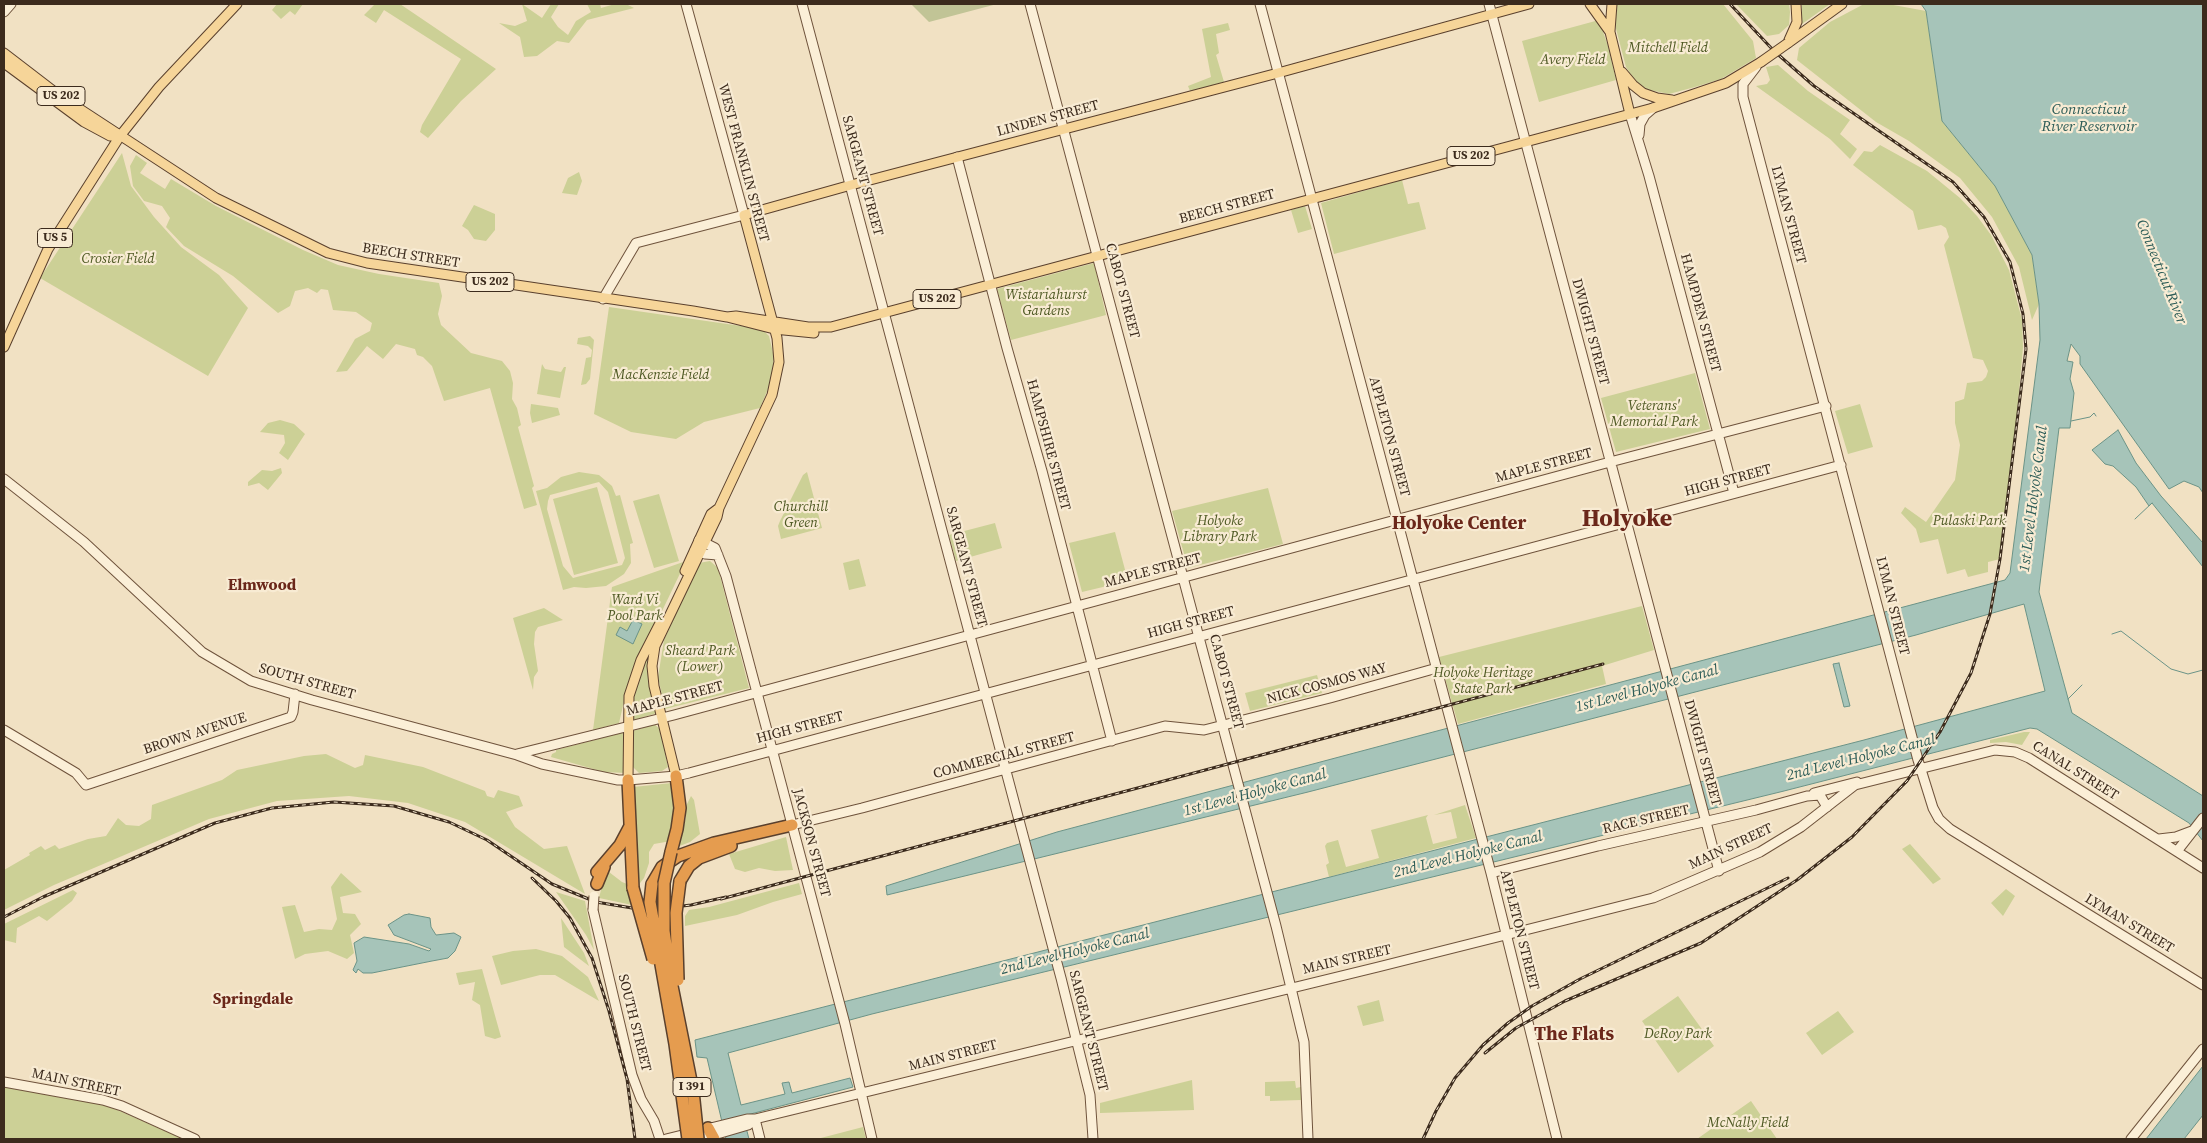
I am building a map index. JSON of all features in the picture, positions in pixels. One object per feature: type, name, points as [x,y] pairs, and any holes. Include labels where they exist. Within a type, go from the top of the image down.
[{"type":"highway","points":[[676,776],[680,808],[664,884],[663,910],[668,965],[683,1036]]},
{"type":"highway","points":[[628,780],[633,888],[664,1003],[679,1072]]},
{"type":"highway","points":[[683,1036],[683,1019],[676,964],[676,913],[680,881],[689,866],[703,856],[792,825]]},
{"type":"highway","points":[[679,1072],[650,902],[652,884],[662,867],[678,856],[714,843],[792,825]]},
{"type":"highway","points":[[596,890],[601,869],[616,850],[630,826]]},
{"type":"highway","points":[[603,848],[610,851],[616,850]]},
{"type":"highway","name":"I 391","points":[[683,1036],[699,1139]]},
{"type":"highway","name":"I 391","points":[[679,1072],[688,1139]]},
{"type":"main road","points":[[4,12],[11,4]]},
{"type":"main road","name":"US 5","points":[[4,347],[48,249],[120,136],[158,86],[237,4]]},
{"type":"main road","name":"WEST FRANKLIN STREET","points":[[686,4],[773,324],[779,362],[772,395],[719,508],[717,517],[697,552]]},
{"type":"main road","name":"SARGEANT STREET","points":[[802,4],[1077,1040],[1090,1095],[1092,1139]]},
{"type":"main road","name":"CABOT STREET","points":[[1030,4],[1276,923],[1306,1055],[1308,1139]]},
{"type":"main road","name":"APPLETON STREET","points":[[1260,4],[1482,836],[1557,1139]]},
{"type":"main road","name":"DWIGHT STREET","points":[[1489,4],[1490,15],[1719,871]]},
{"type":"main road","name":"LINDEN STREET","points":[[604,299],[636,243],[1064,128],[1278,73],[1530,4]]},
{"type":"main road","name":"HAMPDEN STREET","points":[[1590,4],[1610,32],[1630,114],[1649,176],[1734,493]]},
{"type":"main road","points":[[1610,32],[1612,4]]},
{"type":"main road","points":[[1788,43],[1797,22],[1796,4]]},
{"type":"main road","name":"US 202","points":[[1630,114],[1704,92],[1726,83],[1761,62],[1842,4]]},
{"type":"main road","name":"US 202","points":[[4,53],[60,96],[120,136]]},
{"type":"main road","name":"US 202","points":[[4,62],[84,122],[110,136],[120,136]]},
{"type":"main road","points":[[1743,97],[1743,84],[1748,75],[1761,62]]},
{"type":"main road","points":[[1620,70],[1633,86],[1643,93],[1658,98],[1675,100]]},
{"type":"main road","points":[[1726,83],[1734,86],[1743,97]]},
{"type":"main road","name":"LYMAN STREET","points":[[1743,97],[1919,764],[1933,808],[1939,819],[1950,829],[2203,985]]},
{"type":"main road","points":[[1638,140],[1640,124],[1645,115],[1653,108]]},
{"type":"main road","name":"BEECH STREET","points":[[120,136],[216,198],[328,253],[367,263],[727,317],[736,316],[773,324],[831,327],[1630,114]]},
{"type":"main road","name":"HAMPSHIRE STREET","points":[[957,157],[1042,471],[1112,741]]},
{"type":"main road","name":"MAPLE STREET","points":[[517,754],[536,756],[540,754],[542,749],[1610,462],[1826,406]]},
{"type":"main road","name":"HIGH STREET","points":[[547,764],[628,780],[676,776],[1840,465]]},
{"type":"main road","name":"SOUTH STREET","points":[[4,479],[84,542],[202,652],[251,681],[517,754],[535,762],[547,764]]},
{"type":"main road","points":[[702,541],[715,548],[718,554]]},
{"type":"main road","points":[[697,552],[718,554]]},
{"type":"main road","points":[[676,776],[654,686],[652,666],[655,646],[697,552]]},
{"type":"main road","points":[[628,780],[629,696],[632,682],[697,552]]},
{"type":"main road","name":"JACKSON STREET","points":[[718,554],[839,1000],[872,1139]]},
{"type":"main road","name":"NICK COSMOS WAY","points":[[1224,726],[1437,668]]},
{"type":"main road","name":"BROWN AVENUE","points":[[4,730],[76,773],[86,785],[291,717],[294,712],[295,694]]},
{"type":"main road","name":"COMMERCIAL STREET","points":[[792,825],[862,808],[1165,726],[1204,730],[1224,726]]},
{"type":"main road","name":"CANAL STREET","points":[[1919,764],[1995,750],[2015,752],[2178,850],[2203,868]]},
{"type":"main road","name":"MAIN STREET","points":[[699,1139],[750,1121],[1652,898],[1747,859],[1782,839],[1827,808],[1852,787],[1919,764]]},
{"type":"main road","name":"RACE STREET","points":[[1490,869],[1705,817],[1756,810],[1826,789],[1867,781]]},
{"type":"main road","points":[[1807,796],[1820,795],[1827,808]]},
{"type":"main road","points":[[2178,850],[2203,818]]},
{"type":"main road","points":[[2159,839],[2176,837],[2192,831]]},
{"type":"main road","name":"SOUTH STREET","points":[[596,890],[593,910],[616,1010],[636,1086],[654,1121],[660,1139]]},
{"type":"main road","points":[[2131,1139],[2203,1048]]},
{"type":"main road","name":"MAIN STREET","points":[[4,1082],[103,1100],[122,1106],[196,1139]]},
{"type":"main road","points":[[750,1121],[760,1139]]},
{"type":"main road","name":"MAIN STREET","points":[[666,1139],[716,1132]]},
{"type":"green space","points":[[277,4],[303,4],[295,15],[290,11],[281,19],[272,10]]},
{"type":"green space","points":[[375,4],[400,4],[496,69],[461,101],[428,138],[420,132],[422,125],[461,59],[384,10],[376,23],[364,15]]},
{"type":"green space","points":[[522,4],[542,18],[551,4],[559,4],[551,17],[558,27],[568,35],[576,21],[591,12],[587,4],[600,4],[601,8],[615,4],[626,4],[634,8],[587,20],[569,43],[557,41],[537,56],[524,57],[520,37],[499,23],[515,26],[527,21]]},
{"type":"green space","points":[[911,4],[997,4],[929,22]]},
{"type":"green space","name":"Mitchell Field","points":[[1615,4],[1723,4],[1753,41],[1756,58],[1721,79],[1695,87],[1669,94],[1645,89],[1633,78],[1626,67],[1614,21]]},
{"type":"green space","points":[[1736,4],[1789,4],[1789,25],[1779,34],[1767,36]]},
{"type":"green space","points":[[1802,4],[1830,4],[1802,24]]},
{"type":"green space","points":[[1864,4],[1888,4],[1926,11],[1942,121],[1995,186],[2032,255],[2039,304],[2032,320],[2019,267],[1992,217],[1960,178],[1909,141],[1876,122],[1797,60],[1799,48],[1830,22]]},
{"type":"green space","name":"Avery Field","points":[[1599,20],[1608,46],[1616,80],[1539,102],[1522,41]]},
{"type":"green space","points":[[1228,23],[1230,30],[1216,34],[1219,53],[1216,55],[1224,82],[1190,91],[1188,86],[1211,77],[1202,29]]},
{"type":"green space","points":[[1778,65],[1808,91],[1850,120],[1840,134],[1857,149],[1850,159],[1830,139],[1756,86],[1767,84],[1770,80],[1766,67]]},
{"type":"green space","name":"Pulaski Park","points":[[1880,145],[1927,171],[1960,198],[1977,216],[1991,235],[2009,270],[2022,320],[2023,347],[2013,459],[2000,559],[1988,562],[1988,572],[1968,577],[1965,569],[1947,574],[1938,539],[1920,543],[1916,529],[1901,513],[1905,507],[1926,522],[1955,480],[1960,445],[1955,423],[1955,402],[1964,399],[1967,383],[1982,381],[1988,371],[1983,360],[1973,358],[1944,245],[1949,237],[1946,228],[1941,225],[1918,230],[1913,211],[1853,165],[1864,151],[1872,152]]},
{"type":"green space","name":"Crosier Field","points":[[122,153],[131,186],[154,217],[181,247],[219,275],[248,308],[208,376],[40,278]]},
{"type":"green space","points":[[136,155],[147,163],[140,173],[165,189],[171,179],[216,206],[303,250],[338,265],[379,274],[439,283],[442,296],[438,314],[441,325],[471,353],[502,361],[510,371],[513,383],[512,399],[517,408],[521,425],[518,427],[534,486],[532,488],[537,505],[524,509],[490,388],[444,401],[432,366],[423,357],[417,355],[415,349],[396,344],[383,359],[367,346],[347,371],[336,372],[355,339],[370,331],[372,323],[356,312],[333,310],[328,290],[321,289],[317,293],[308,288],[295,291],[290,306],[278,313],[233,276],[184,246],[166,227],[170,218],[162,206],[144,201],[133,186],[130,166]]},
{"type":"green space","points":[[579,172],[582,181],[577,195],[562,193],[568,178]]},
{"type":"green space","points":[[1402,180],[1408,204],[1419,202],[1426,229],[1334,254],[1321,203]]},
{"type":"green space","points":[[474,205],[495,214],[495,230],[486,241],[474,239],[468,230],[462,226]]},
{"type":"green space","points":[[1305,206],[1312,229],[1298,233],[1291,210]]},
{"type":"green space","name":"Wistariahurst Gardens","points":[[1094,263],[1106,315],[1011,340],[997,289]]},
{"type":"green space","name":"MacKenzie Field","points":[[609,307],[762,329],[769,336],[774,357],[771,382],[760,408],[704,422],[676,439],[631,432],[594,414]]},
{"type":"green space","points":[[590,336],[594,340],[590,379],[586,384],[581,385],[586,358],[591,357],[592,350],[588,346],[577,344],[578,338]]},
{"type":"green space","points":[[542,364],[545,369],[561,372],[566,367],[560,398],[537,394]]},
{"type":"green space","name":"Veterans' Memorial Park","points":[[1695,373],[1710,429],[1616,452],[1601,398]]},
{"type":"green space","points":[[531,404],[558,408],[560,415],[532,423]]},
{"type":"green space","points":[[1860,404],[1873,447],[1848,454],[1835,411]]},
{"type":"green space","points":[[280,420],[294,424],[305,434],[288,460],[279,453],[285,443],[284,435],[260,432],[268,423]]},
{"type":"green space","points":[[281,468],[282,473],[268,490],[259,483],[248,486],[248,482],[262,470],[272,471]]},
{"type":"green space","points":[[579,472],[599,475],[612,486],[616,496],[620,495],[633,543],[630,544],[631,563],[624,574],[606,586],[574,587],[563,590],[536,491],[547,488],[561,477]],"holes":[[[599,482],[608,492],[625,558],[622,565],[573,578],[563,566],[547,509],[550,495]]]},
{"type":"green space","name":"Churchill Green","points":[[807,472],[822,528],[781,539],[778,526],[803,475]]},
{"type":"green space","points":[[597,487],[618,563],[574,575],[553,499]]},
{"type":"green space","name":"Holyoke Library Park","points":[[1268,488],[1283,544],[1188,568],[1172,511]]},
{"type":"green space","points":[[659,494],[679,561],[654,568],[633,501]]},
{"type":"green space","points":[[995,523],[1002,548],[956,561],[949,535]]},
{"type":"green space","points":[[1115,532],[1128,581],[1082,592],[1069,543]]},
{"type":"green space","points":[[859,559],[866,586],[849,590],[843,563]]},
{"type":"green space","name":"Ward Vi Pool Park","points":[[686,561],[629,680],[619,723],[593,730],[612,587]]},
{"type":"green space","name":"Sheard Park (Lower)","points":[[710,561],[718,568],[749,688],[665,709],[658,677],[664,640],[699,563]]},
{"type":"green space","name":"Holyoke Heritage State Park","points":[[1642,606],[1654,650],[1602,666],[1606,684],[1458,724],[1439,657]]},
{"type":"green space","points":[[544,608],[563,620],[538,627],[535,632],[534,644],[538,671],[534,677],[533,690],[513,618]]},
{"type":"green space","points":[[650,653],[657,713],[634,720],[632,715],[633,695],[638,676]]},
{"type":"green space","points":[[1317,675],[1322,693],[1250,711],[1245,693]]},
{"type":"green space","points":[[654,724],[660,729],[668,767],[662,771],[639,773],[633,767],[633,731]]},
{"type":"green space","points":[[625,732],[626,773],[604,772],[551,757],[556,750]]},
{"type":"green space","points":[[2030,732],[2022,745],[2006,742],[1990,743],[1990,740]]},
{"type":"green space","points":[[326,754],[355,768],[363,765],[365,755],[423,767],[485,791],[487,796],[494,798],[498,790],[519,796],[523,806],[506,812],[515,827],[544,849],[567,846],[585,894],[465,822],[408,803],[349,796],[277,801],[209,819],[54,885],[4,910],[4,870],[30,855],[29,853],[41,846],[45,850],[55,845],[59,849],[88,839],[106,836],[118,818],[126,825],[139,826],[151,819],[152,805],[222,780],[237,770],[304,756]]},
{"type":"green space","points":[[672,783],[676,811],[671,841],[654,844],[649,852],[649,863],[644,878],[637,887],[633,787]]},
{"type":"green space","points":[[691,796],[694,800],[700,834],[690,842],[677,847],[686,818],[686,806]]},
{"type":"green space","points":[[1465,805],[1476,838],[1329,877],[1326,865],[1329,863],[1325,846],[1327,843],[1338,840],[1346,867],[1379,858],[1371,830],[1428,815],[1426,818],[1433,844],[1457,838],[1451,812],[1434,815]]},
{"type":"green space","points":[[786,837],[793,870],[775,871],[759,868],[745,872],[735,869],[729,854]]},
{"type":"green space","points":[[1910,844],[1941,879],[1933,884],[1902,849]]},
{"type":"green space","points":[[609,872],[627,884],[632,905],[599,898],[604,878]]},
{"type":"green space","points":[[341,873],[362,892],[340,897],[343,913],[355,914],[361,924],[350,935],[354,953],[347,959],[328,951],[305,954],[295,959],[282,907],[295,905],[304,932],[319,929],[332,930],[337,919],[331,887]]},
{"type":"green space","points":[[799,883],[802,894],[737,915],[685,926],[685,916],[689,910],[709,907]]},
{"type":"green space","points":[[2006,889],[2015,896],[2003,916],[1991,903]]},
{"type":"green space","points":[[73,890],[77,893],[72,901],[47,921],[39,916],[17,928],[16,943],[4,940],[4,924]]},
{"type":"green space","points":[[556,892],[585,901],[594,950],[586,935]]},
{"type":"green space","points":[[561,918],[584,953],[589,966],[564,947]]},
{"type":"green space","points":[[536,949],[562,956],[588,977],[599,1001],[555,975],[540,975],[501,985],[492,956],[513,951]]},
{"type":"green space","points":[[482,969],[501,1037],[495,1039],[485,1036],[480,1005],[472,1000],[475,982],[459,985],[456,973]]},
{"type":"green space","name":"DeRoy Park","points":[[1678,996],[1714,1046],[1678,1073],[1642,1021]]},
{"type":"green space","points":[[1379,1000],[1384,1021],[1363,1026],[1357,1006]]},
{"type":"green space","points":[[1838,1011],[1854,1032],[1822,1055],[1806,1033]]},
{"type":"green space","points":[[1192,1080],[1194,1110],[1100,1113],[1100,1103]]},
{"type":"green space","points":[[1295,1081],[1296,1088],[1301,1087],[1301,1100],[1270,1101],[1270,1096],[1265,1096],[1265,1082]]},
{"type":"green space","points":[[4,1087],[106,1105],[183,1139],[4,1139]]},
{"type":"green space","name":"McNally Field","points":[[1751,1101],[1777,1139],[1697,1139]]},
{"type":"green space","points":[[863,1127],[866,1139],[817,1139]]},
{"type":"water","points":[[1921,4],[2203,4],[2203,493],[2199,487],[2184,481],[2169,489],[2080,364],[2080,356],[2071,344],[2067,361],[2073,362],[2070,379],[2074,393],[2070,428],[2059,428],[2039,592],[2072,713],[2203,796],[2203,841],[2189,823],[2037,729],[2030,728],[1784,791],[872,1014],[728,1053],[741,1105],[785,1094],[782,1083],[789,1082],[792,1093],[850,1078],[853,1087],[743,1116],[749,1139],[726,1139],[707,1058],[697,1057],[695,1040],[1864,740],[2045,691],[2024,604],[1916,635],[1308,792],[887,895],[886,886],[1057,832],[2005,580],[2010,573],[2040,340],[2039,304],[2032,255],[1995,186],[1942,121],[1926,11]]},
{"type":"water","points":[[2118,430],[2136,463],[2161,496],[2203,543],[2203,567],[2152,503],[2149,506],[2136,487],[2113,466],[2105,464],[2092,450]]},
{"type":"water","points":[[633,620],[642,624],[633,644],[616,635],[620,627],[627,631]]},
{"type":"water","points":[[1839,663],[1850,706],[1844,707],[1833,664]]},
{"type":"water","points":[[409,914],[430,918],[431,927],[436,935],[454,933],[461,937],[455,951],[448,958],[372,973],[363,973],[358,969],[356,973],[353,970],[357,961],[354,943],[364,937],[409,944],[429,951],[431,949],[394,935],[388,925]]},
{"type":"water","points":[[2203,1066],[2203,1115],[2184,1139],[2146,1139]]},
{"type":"waterway","points":[[2071,421],[2090,417],[2094,413],[2096,416]]},
{"type":"waterway","points":[[2135,519],[2152,503]]},
{"type":"waterway","points":[[2112,634],[2121,631],[2171,669],[2188,674],[2203,670]]},
{"type":"waterway","points":[[2068,699],[2082,685]]},
{"type":"railway","points":[[1485,1053],[1516,1028],[1565,1001],[1701,943],[1797,880],[1852,837],[1907,781],[1940,732],[1971,673],[1990,614],[2000,559],[2026,349],[2023,314],[2010,262],[1984,217],[1953,182],[1814,86],[1774,51],[1730,4]]},
{"type":"railway","points":[[721,899],[1603,664]]},
{"type":"railway","points":[[4,917],[43,897],[215,823],[272,808],[334,802],[394,806],[449,822],[487,840],[552,884],[596,902],[632,908],[657,909],[691,905],[726,897]]},
{"type":"railway","points":[[532,878],[556,901],[570,918],[592,958],[609,1011],[627,1079],[635,1139]]},
{"type":"railway","points":[[1423,1139],[1455,1078],[1483,1045],[1508,1023],[1532,1006],[1580,979],[1788,878]]},
{"type":"district","name":"Holyoke","points":[[1627,520]]},
{"type":"district","name":"Holyoke Center","points":[[1459,524]]},
{"type":"district","name":"Elmwood","points":[[262,586]]},
{"type":"district","name":"Springdale","points":[[253,1000]]},
{"type":"district","name":"The Flats","points":[[1574,1035]]},
{"type":"water label","name":"Connecticut River Reservoir","points":[[2089,118]]},
{"type":"water label","name":"Connecticut River","points":[[2161,272]]},
{"type":"water label","name":"1st Level Holyoke Canal","points":[[2034,499]]},
{"type":"water label","name":"1st Level Holyoke Canal","points":[[1647,689]]},
{"type":"water label","name":"2nd Level Holyoke Canal","points":[[1861,758]]},
{"type":"water label","name":"1st Level Holyoke Canal","points":[[1255,793]]},
{"type":"water label","name":"2nd Level Holyoke Canal","points":[[1468,855]]},
{"type":"water label","name":"2nd Level Holyoke Canal","points":[[1075,952]]}]
